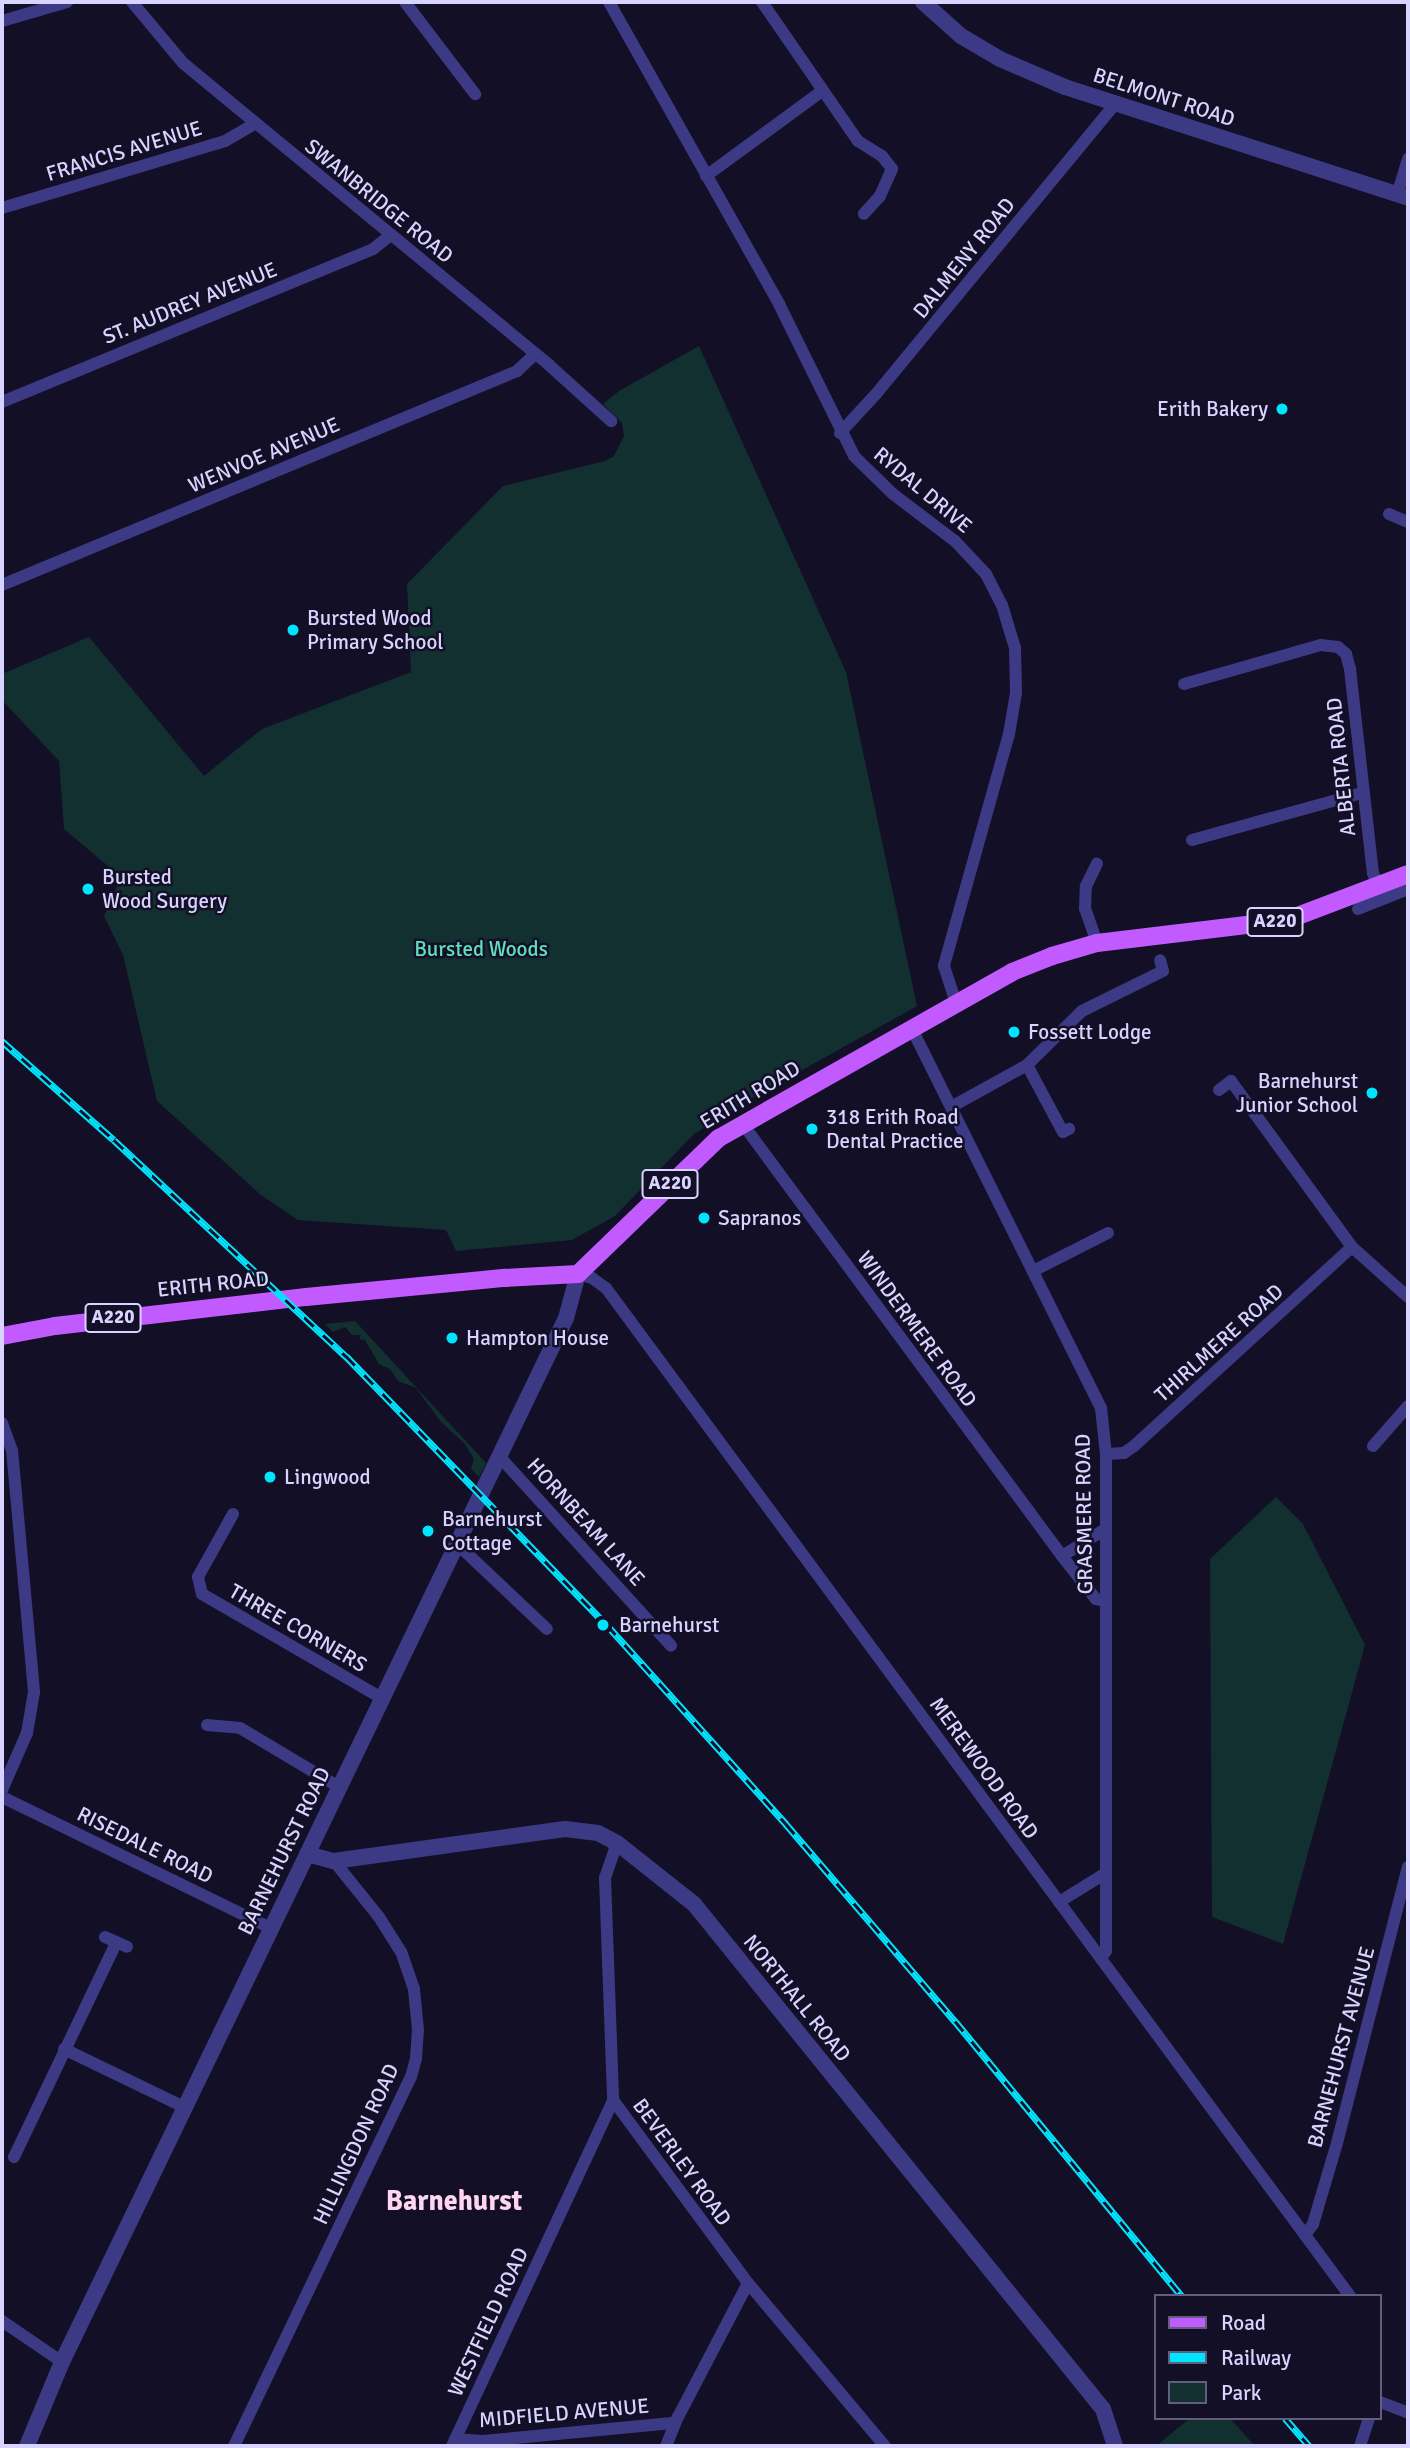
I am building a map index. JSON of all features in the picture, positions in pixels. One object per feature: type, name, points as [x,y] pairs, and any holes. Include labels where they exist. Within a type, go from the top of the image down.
[{"type":"main road","name":"ERITH ROAD","points":[[2,1336],[55,1326],[306,1297],[506,1278],[578,1275],[696,1157],[742,1123],[1012,972],[1052,956],[1097,943],[1287,920],[1408,874]]},
{"type":"street","points":[[7,20],[34,2]]},
{"type":"street","points":[[7,20],[67,2]]},
{"type":"street","name":"SWANBRIDGE ROAD","points":[[132,2],[183,63],[536,354],[611,421]]},
{"type":"street","points":[[405,2],[475,94]]},
{"type":"street","name":"RYDAL DRIVE","points":[[609,2],[779,304],[840,433],[854,456],[889,490],[956,541],[986,574],[1002,605],[1016,648],[1016,693],[1009,734],[944,965],[956,1002]]},
{"type":"street","points":[[762,2],[858,141],[882,156],[892,169],[880,196],[864,214]]},
{"type":"street","name":"BELMONT ROAD","points":[[923,2],[961,36],[1000,59],[1115,104],[1403,197]]},
{"type":"street","points":[[706,176],[822,91]]},
{"type":"street","name":"DALMENY ROAD","points":[[840,433],[911,352],[1115,104]]},
{"type":"street","name":"FRANCIS AVENUE","points":[[2,208],[225,141],[256,124]]},
{"type":"street","points":[[1403,197],[1408,159]]},
{"type":"street","name":"ST. AUDREY AVENUE","points":[[2,402],[373,248],[391,235]]},
{"type":"street","name":"WENVOE AVENUE","points":[[2,585],[517,371],[536,354]]},
{"type":"street","points":[[1389,514],[1408,522]]},
{"type":"street","name":"ALBERTA ROAD","points":[[1184,684],[1321,645],[1338,647],[1346,654],[1350,669],[1373,873],[1378,886]]},
{"type":"street","points":[[1192,840],[1362,793]]},
{"type":"street","points":[[1097,863],[1086,886],[1085,908],[1097,943]]},
{"type":"street","points":[[1358,909],[1408,889]]},
{"type":"street","points":[[951,1107],[1027,1065],[1082,1011],[1165,966]]},
{"type":"street","name":"GRASMERE ROAD","points":[[911,1027],[1101,1408],[1105,1454],[1107,1951],[1101,1958]]},
{"type":"street","points":[[1027,1065],[1063,1132],[1069,1129]]},
{"type":"street","points":[[1219,1090],[1231,1081],[1352,1247],[1408,1297]]},
{"type":"street","name":"WINDERMERE ROAD","points":[[742,1123],[1062,1556],[1096,1599],[1104,1601]]},
{"type":"street","points":[[1033,1271],[1108,1233]]},
{"type":"street","name":"THIRLMERE ROAD","points":[[1105,1454],[1124,1452],[1134,1446],[1352,1247]]},
{"type":"street","name":"BARNEHURST ROAD","points":[[27,2446],[62,2361],[380,1698],[566,1318],[578,1275]]},
{"type":"street","name":"MEREWOOD ROAD","points":[[578,1275],[592,1278],[606,1288],[1349,2294]]},
{"type":"street","points":[[1373,1446],[1408,1406]]},
{"type":"street","points":[[2,1423],[12,1450],[34,1692],[27,1733],[2,1790]]},
{"type":"street","name":"HORNBEAM LANE","points":[[496,1462],[671,1646]]},
{"type":"street","name":"THREE CORNERS","points":[[233,1514],[198,1577],[202,1594],[380,1698]]},
{"type":"street","points":[[1062,1556],[1104,1530]]},
{"type":"street","points":[[456,1543],[547,1629]]},
{"type":"street","points":[[207,1725],[240,1728],[339,1787]]},
{"type":"street","name":"RISEDALE ROAD","points":[[2,1797],[271,1928]]},
{"type":"street","name":"NORTHALL ROAD","points":[[307,1854],[334,1861],[565,1829],[598,1833],[617,1843],[694,1904],[1103,2409],[1115,2446]]},
{"type":"street","name":"BEVERLEY ROAD","points":[[617,1843],[605,1878],[613,2100],[748,2283],[885,2446]]},
{"type":"street","name":"HILLINGDON ROAD","points":[[234,2446],[411,2077],[416,2058],[418,2030],[414,1989],[401,1952],[379,1917],[334,1861]]},
{"type":"street","name":"BARNEHURST AVENUE","points":[[1305,2235],[1313,2224],[1337,2143],[1408,1867]]},
{"type":"street","points":[[1059,1902],[1106,1873]]},
{"type":"street","points":[[14,2157],[116,1942]]},
{"type":"street","points":[[64,2049],[184,2107]]},
{"type":"street","name":"WESTFIELD ROAD","points":[[453,2443],[613,2100]]},
{"type":"street","points":[[666,2446],[675,2423],[748,2283]]},
{"type":"street","points":[[2,2321],[62,2361]]},
{"type":"street","points":[[1382,2403],[1408,2413]]},
{"type":"street","points":[[1360,2446],[1368,2420]]},
{"type":"street","name":"MIDFIELD AVENUE","points":[[453,2443],[675,2423]]},
{"type":"green space","name":"Bursted Woods","points":[[699,346],[846,672],[917,1006],[754,1097],[694,1134],[615,1216],[572,1240],[456,1251],[446,1230],[298,1220],[261,1195],[157,1101],[123,955],[104,916],[121,877],[64,829],[59,761],[2,700],[2,674],[89,637],[204,776],[262,729],[411,672],[407,584],[503,486],[605,461],[614,456],[624,436],[622,423],[603,404],[619,391]]},
{"type":"green space","points":[[355,1321],[486,1463],[479,1477],[471,1469],[474,1459],[465,1444],[441,1422],[416,1388],[398,1381],[390,1369],[379,1364],[365,1340],[359,1339],[361,1335],[352,1335],[345,1327],[333,1332],[325,1324]]},
{"type":"green space","points":[[1276,1497],[1303,1524],[1365,1645],[1283,1944],[1212,1917],[1210,1559]]},
{"type":"green space","points":[[1188,2420],[1232,2420],[1255,2446],[1156,2446]]},
{"type":"railway","points":[[2,1041],[114,1140],[346,1356],[607,1625],[786,1824],[955,2021],[1180,2294]]},
{"type":"railway","points":[[1287,2420],[1309,2446]]},
{"type":"place","name":"Erith Bakery","points":[[1282,409]]},
{"type":"place","name":"Bursted Wood Primary School","points":[[293,630]]},
{"type":"place","name":"Bursted Wood Surgery","points":[[88,889]]},
{"type":"place","name":"Fossett Lodge","points":[[1014,1032]]},
{"type":"place","name":"Barnehurst Junior School","points":[[1372,1093]]},
{"type":"place","name":"318 Erith Road Dental Practice","points":[[812,1129]]},
{"type":"place","name":"Sapranos","points":[[704,1218]]},
{"type":"place","name":"Hampton House","points":[[452,1338]]},
{"type":"place","name":"Lingwood","points":[[270,1477]]},
{"type":"place","name":"Barnehurst Cottage","points":[[428,1531]]},
{"type":"place","name":"Barnehurst","points":[[603,1625]]},
{"type":"district","name":"Barnehurst","points":[[454,2201]]}]
